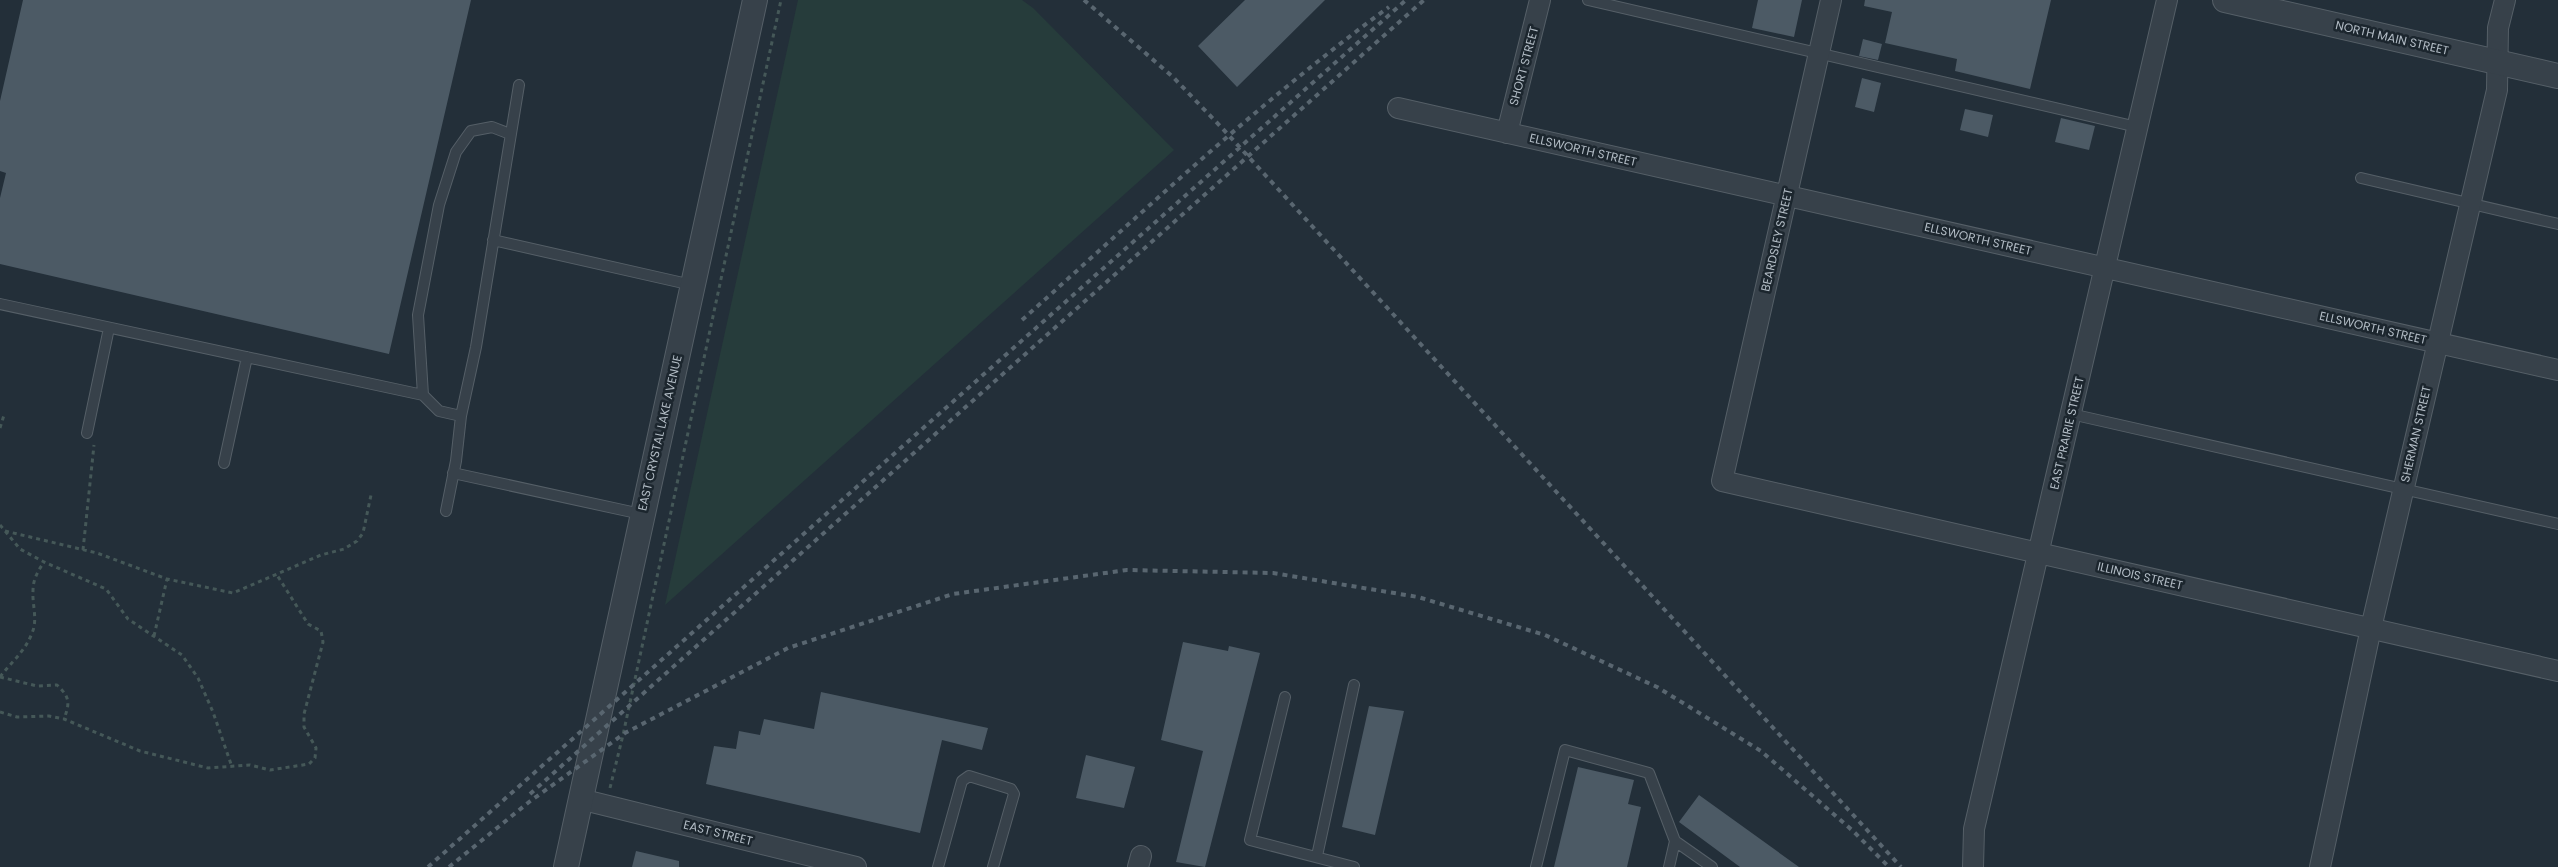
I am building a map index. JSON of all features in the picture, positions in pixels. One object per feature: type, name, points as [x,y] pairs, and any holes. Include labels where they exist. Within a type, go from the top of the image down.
[{"type":"street","name":"EAST CRYSTAL LAKE AVENUE","points":[[566,867],[641,514],[754,0]]},
{"type":"street","name":"SHORT STREET","points":[[1507,133],[1540,0]]},
{"type":"street","name":"BEARDSLEY STREET","points":[[1722,481],[1832,0]]},
{"type":"street","name":"EAST PRAIRIE STREET","points":[[1973,867],[1974,829],[2040,553],[2167,0]]},
{"type":"street","name":"NORTH MAIN STREET","points":[[2225,0],[2558,76]]},
{"type":"street","name":"SHERMAN STREET","points":[[2320,867],[2371,628],[2497,90],[2498,28],[2505,0]]},
{"type":"street","name":"ELLSWORTH STREET","points":[[1398,108],[2558,370]]},
{"type":"street","name":"ILLINOIS STREET","points":[[1722,481],[2558,671]]},
{"type":"street","name":"EAST STREET","points":[[580,799],[856,867]]},
{"type":"lane","points":[[1588,0],[1818,55],[2137,127]]},
{"type":"lane","points":[[446,511],[461,416],[476,347],[519,84]]},
{"type":"lane","points":[[423,395],[418,315],[439,205],[456,152],[471,131],[492,127],[510,134]]},
{"type":"lane","points":[[2361,178],[2558,224]]},
{"type":"lane","points":[[493,240],[692,285]]},
{"type":"lane","points":[[0,304],[423,395],[439,411],[461,416]]},
{"type":"lane","points":[[87,433],[109,328]]},
{"type":"lane","points":[[224,463],[247,357]]},
{"type":"lane","points":[[2071,414],[2558,524]]},
{"type":"lane","points":[[453,473],[641,514]]},
{"type":"lane","points":[[1317,856],[1354,685]]},
{"type":"lane","points":[[1285,696],[1250,840],[1354,867]]},
{"type":"lane","points":[[1536,867],[1565,750],[1649,773],[1675,841],[1669,867]]},
{"type":"lane","points":[[938,867],[962,781],[969,776],[1011,789],[1014,794],[993,867]]},
{"type":"lane","points":[[1675,841],[1712,867]]},
{"type":"path","points":[[605,806],[625,728],[780,0]]},
{"type":"path","points":[[0,428],[4,415]]},
{"type":"path","points":[[83,550],[94,444]]},
{"type":"path","points":[[5,531],[83,550],[167,579],[233,593],[321,555],[344,549],[357,541],[363,533],[371,495]]},
{"type":"path","points":[[0,525],[20,549],[44,562],[106,589],[128,619],[182,654],[198,678],[213,712],[232,767]]},
{"type":"path","points":[[44,562],[35,577],[33,632],[16,661],[7,667],[0,677],[37,686],[57,685],[68,695],[69,704],[64,719]]},
{"type":"path","points":[[0,712],[17,717],[50,716],[64,719],[106,738],[160,757],[208,768],[250,765],[270,770],[309,764],[315,758],[316,748],[304,727],[304,714],[323,642],[321,631],[308,624],[277,575]]},
{"type":"path","points":[[154,636],[167,579]]},
{"type":"green space","points":[[798,0],[1022,0],[1033,8],[1174,150],[665,605]]},
{"type":"building","points":[[23,0],[471,0],[389,354],[0,264],[0,198],[6,173],[0,171],[0,101]]},
{"type":"building","points":[[1245,0],[1325,0],[1237,87],[1198,46]]},
{"type":"building","points":[[1758,0],[1802,0],[1794,37],[1752,28]]},
{"type":"building","points":[[1865,0],[2051,0],[2030,89],[1955,71],[1957,59],[1885,43],[1892,12],[1864,6]]},
{"type":"building","points":[[1863,39],[1882,44],[1878,60],[1859,56]]},
{"type":"building","points":[[1862,78],[1881,83],[1874,112],[1855,107]]},
{"type":"building","points":[[1965,109],[1993,115],[1988,137],[1960,130]]},
{"type":"building","points":[[2061,118],[2095,126],[2089,150],[2055,142]]},
{"type":"building","points":[[1183,642],[1228,651],[1229,646],[1260,653],[1205,867],[1176,862],[1203,751],[1161,740]]},
{"type":"building","points":[[821,692],[988,728],[982,750],[942,740],[920,833],[706,784],[714,746],[736,749],[739,731],[760,735],[764,719],[814,729]]},
{"type":"building","points":[[1369,706],[1404,711],[1375,835],[1342,827]]},
{"type":"building","points":[[1086,755],[1135,767],[1124,808],[1076,798]]},
{"type":"building","points":[[1578,767],[1634,780],[1628,804],[1641,807],[1627,867],[1554,867]]},
{"type":"building","points":[[1699,795],[1799,867],[1740,867],[1679,822]]},
{"type":"building","points":[[636,851],[679,861],[679,867],[632,867]]},
{"type":"railway","points":[[1084,0],[1173,77],[1222,128],[1901,867]]},
{"type":"railway","points":[[428,867],[1406,0]]},
{"type":"railway","points":[[530,794],[1424,0]]},
{"type":"railway","points":[[1022,320],[1247,120],[1341,43],[1389,7]]},
{"type":"railway","points":[[449,867],[529,802],[625,733],[788,648],[953,594],[1127,570],[1273,573],[1418,597],[1545,635],[1657,687],[1761,751],[1853,831],[1889,867]]}]
